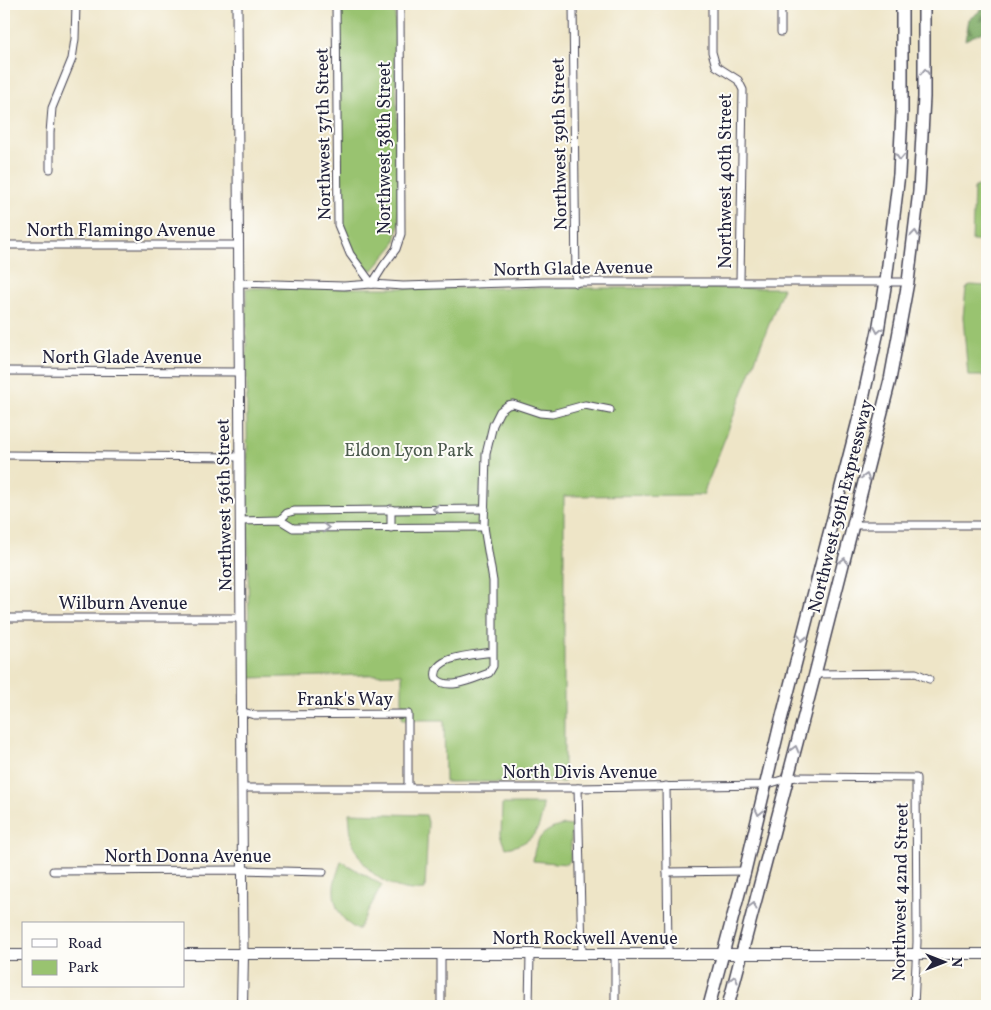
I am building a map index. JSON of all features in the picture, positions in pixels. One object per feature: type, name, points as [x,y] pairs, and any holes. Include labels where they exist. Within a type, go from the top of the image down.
[{"type":"highway","name":"Northwest 39th Expressway","points":[[709,1006],[745,872],[870,372],[886,282],[898,182],[902,134],[902,4]]},
{"type":"highway","name":"Northwest 39th Expressway","points":[[728,1006],[890,380],[908,282],[918,198],[925,79],[924,4]]},
{"type":"highway","points":[[902,134],[923,133]]},
{"type":"highway","points":[[832,521],[853,525]]},
{"type":"highway","points":[[814,590],[835,597]]},
{"type":"main road","name":"North Rockwell Avenue","points":[[185,954],[987,954]]},
{"type":"main road","name":"Northwest 36th Street","points":[[242,1006],[243,954]]},
{"type":"main road","points":[[4,955],[22,955]]},
{"type":"street","points":[[50,169],[52,108],[72,59],[75,39],[76,4]]},
{"type":"street","name":"Northwest 36th Street","points":[[237,4],[237,245],[239,283],[240,711],[243,954]]},
{"type":"street","name":"Northwest 37th Street","points":[[336,4],[338,225],[350,254],[372,284]]},
{"type":"street","name":"Northwest 38th Street","points":[[372,284],[396,249],[401,234],[400,4]]},
{"type":"street","name":"Northwest 39th Street","points":[[573,4],[576,283]]},
{"type":"street","name":"Northwest 40th Street","points":[[712,4],[712,52],[716,66],[738,80],[743,90],[740,281]]},
{"type":"street","points":[[781,4],[781,32]]},
{"type":"street","name":"North Flamingo Avenue","points":[[4,245],[237,245]]},
{"type":"street","name":"North Glade Avenue","points":[[239,283],[403,286],[542,282],[908,282]]},
{"type":"street","name":"North Glade Avenue","points":[[4,371],[239,372]]},
{"type":"street","points":[[493,652],[446,661],[438,666],[435,672],[436,678],[441,683],[448,684],[489,673],[493,666],[493,652],[493,581],[484,527],[486,454],[493,425],[500,411],[513,404],[540,413],[552,414],[585,405],[610,410]]},
{"type":"street","points":[[4,455],[239,457]]},
{"type":"street","points":[[391,509],[391,528]]},
{"type":"street","points":[[280,520],[287,513],[294,511],[485,509]]},
{"type":"street","points":[[240,521],[280,520],[293,528],[484,527]]},
{"type":"street","points":[[853,525],[987,525]]},
{"type":"street","name":"Wilburn Avenue","points":[[4,618],[241,618]]},
{"type":"street","points":[[815,674],[916,674],[929,678]]},
{"type":"street","name":"Frank's Way","points":[[240,711],[254,714],[408,714],[408,787]]},
{"type":"street","name":"North Divis Avenue","points":[[242,788],[765,786],[788,778],[916,778]]},
{"type":"street","name":"Northwest 42nd Street","points":[[914,1006],[916,778]]},
{"type":"street","points":[[666,786],[668,953]]},
{"type":"street","points":[[578,788],[582,954]]},
{"type":"street","name":"North Donna Avenue","points":[[53,871],[242,870],[322,872]]},
{"type":"street","points":[[667,872],[745,872]]},
{"type":"street","points":[[529,1006],[530,954]]},
{"type":"street","points":[[441,955],[441,1006]]},
{"type":"street","points":[[615,955],[615,1006]]},
{"type":"green space","points":[[339,4],[395,4],[399,224],[394,245],[373,270],[365,267],[354,254],[344,227],[341,211]]},
{"type":"green space","points":[[987,6],[987,30],[965,40],[969,19]]},
{"type":"green space","points":[[977,186],[987,186],[987,241],[972,241],[974,188]]},
{"type":"green space","points":[[970,285],[987,286],[987,376],[968,376],[963,317],[966,289]]},
{"type":"green space","name":"Eldon Lyon Park","points":[[246,288],[783,288],[703,495],[564,496],[564,782],[445,782],[444,720],[402,720],[402,674],[249,678]]},
{"type":"green space","points":[[502,804],[543,804],[538,828],[523,843],[506,848],[501,835]]},
{"type":"green space","points":[[349,813],[426,815],[428,822],[425,890],[401,888],[390,884],[371,871],[363,862],[352,840]]},
{"type":"green space","points":[[564,825],[572,826],[570,861],[567,864],[533,861],[538,841],[541,837],[550,830]]},
{"type":"green space","points":[[341,861],[382,885],[358,930],[343,918],[335,901],[334,885]]}]
